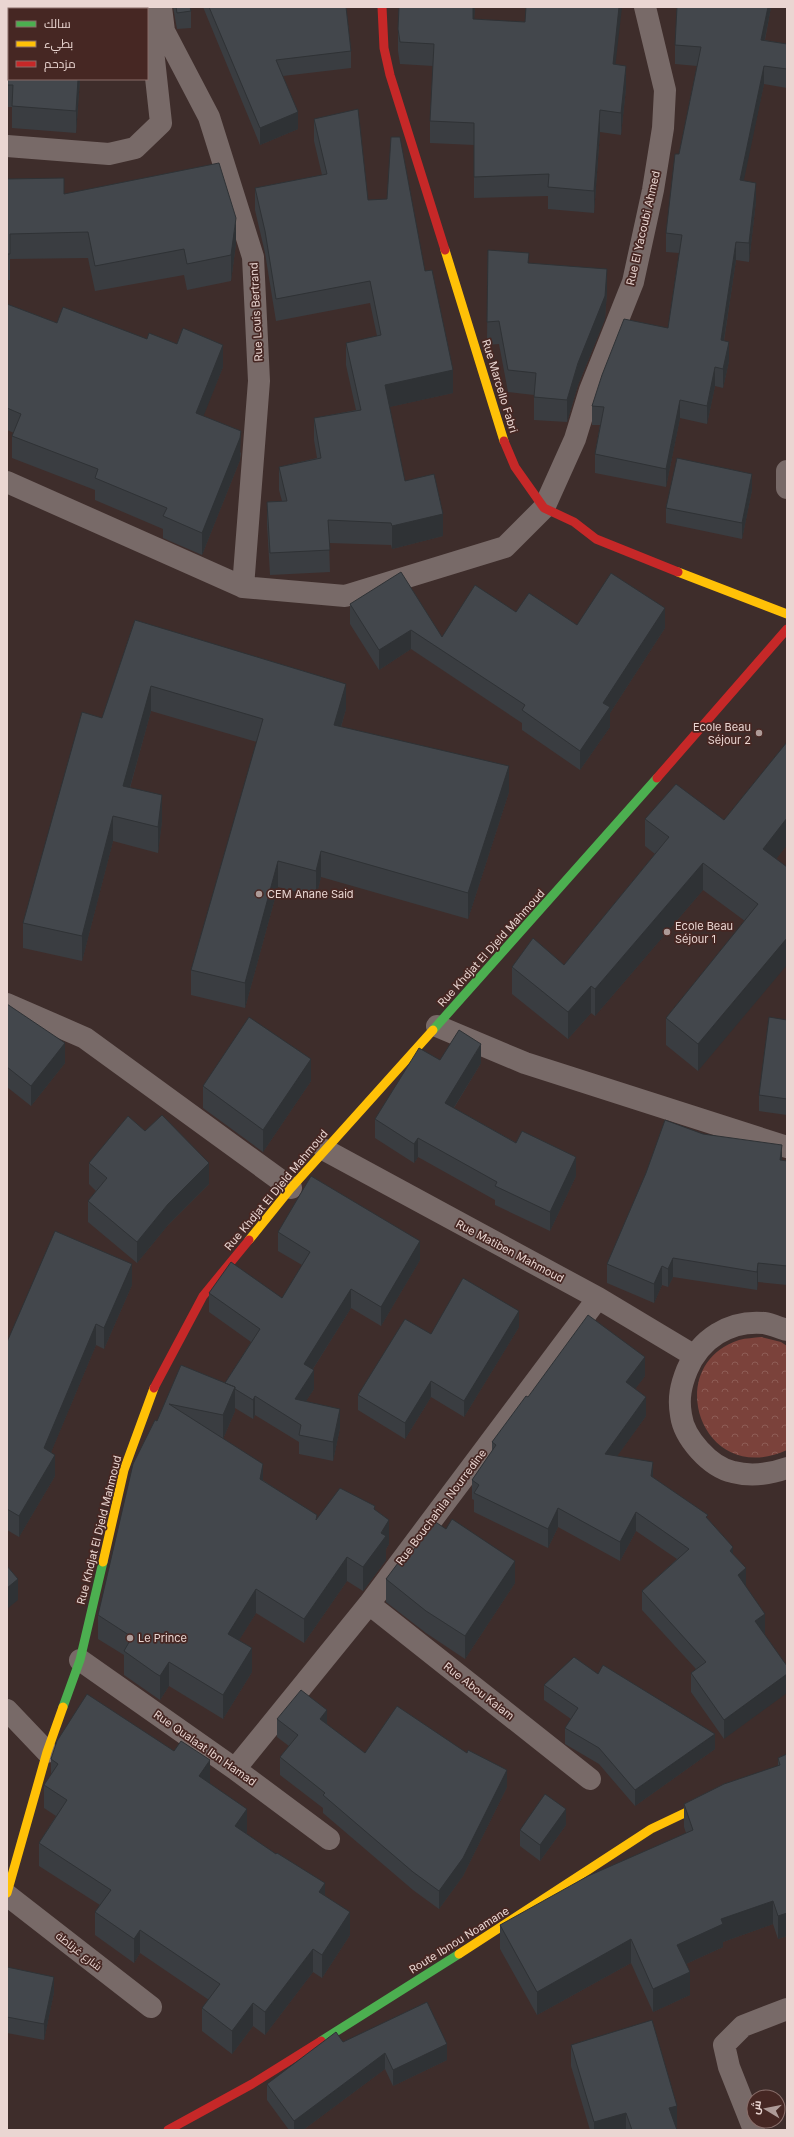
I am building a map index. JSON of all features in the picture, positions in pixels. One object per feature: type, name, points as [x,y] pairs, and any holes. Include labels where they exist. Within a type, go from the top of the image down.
[{"type":"street","points":[[7,146],[109,154],[135,148],[161,122],[149,7]]},
{"type":"street","name":"Rue Louis Bertrand","points":[[161,7],[164,31],[208,117],[253,257],[259,381],[243,587]]},
{"type":"street","name":"Rue Marcello Fabri","points":[[382,7],[384,48],[390,75],[503,438],[515,467],[544,508],[574,522],[596,539],[620,550],[787,614]]},
{"type":"street","name":"Rue El Yacoubi Ahmed","points":[[544,508],[575,439],[590,390],[632,282],[653,190],[663,128],[665,90],[645,7]]},
{"type":"street","points":[[787,471],[787,488]]},
{"type":"street","points":[[7,482],[243,587],[345,596],[505,546],[544,508]]},
{"type":"street","name":"Rue Khdjat El Djeld Mahmoud","points":[[7,1894],[47,1752],[80,1660],[124,1470],[157,1379],[202,1296],[291,1188],[620,821],[787,630]]},
{"type":"street","points":[[7,1004],[85,1038],[291,1188]]},
{"type":"street","points":[[437,1026],[525,1062],[787,1147]]},
{"type":"street","name":"Rue Matiben Mahmoud","points":[[325,1150],[598,1298],[693,1355]]},
{"type":"street","name":"Rue Bouchahila Nourredine","points":[[235,1769],[369,1604],[598,1298]]},
{"type":"street","points":[[787,1330],[764,1323],[738,1325],[714,1335],[693,1355],[680,1389],[680,1415],[691,1441],[709,1460],[733,1472],[768,1475],[787,1468]]},
{"type":"street","name":"Rue Abou Kalam","points":[[369,1604],[590,1779]]},
{"type":"street","name":"Rue Qualaat Ibn Hamad","points":[[80,1660],[235,1769],[329,1839]]},
{"type":"street","points":[[7,1710],[47,1752]]},
{"type":"street","name":"Route Ibnou Noamane","points":[[168,2130],[259,2080],[469,1948],[652,1829],[721,1796]]},
{"type":"street","name":"شارع غرناطة","points":[[7,1894],[151,2006]]},
{"type":"street","points":[[754,2130],[729,2068],[724,2045],[743,2026],[787,2009]]},
{"type":"green space","points":[[761,1337],[781,1342],[787,1346],[787,1450],[757,1458],[733,1453],[714,1439],[702,1419],[697,1397],[701,1374],[715,1354],[739,1340]]},
{"type":"building","points":[[14,7],[70,7],[70,8]]},
{"type":"building","points":[[176,7],[190,7],[191,11],[177,13]]},
{"type":"building","points":[[209,7],[346,7],[351,51],[276,60],[298,112],[260,128]]},
{"type":"building","points":[[399,7],[473,7],[473,19],[525,22],[526,7],[619,7],[613,64],[626,66],[621,113],[600,110],[594,191],[548,187],[549,174],[474,177],[474,123],[430,121],[434,44],[400,42],[398,29]]},
{"type":"building","points":[[677,7],[768,7],[761,40],[787,44],[787,69],[764,66],[740,180],[756,183],[749,243],[736,242],[721,340],[729,342],[723,369],[715,367],[707,406],[680,400],[666,469],[595,454],[604,407],[592,406],[602,375],[624,319],[668,328],[682,235],[666,233],[675,154],[679,154],[701,47],[675,45]]},
{"type":"building","points":[[8,25],[8,80],[78,80],[76,111],[12,106],[13,85],[7,85]]},
{"type":"building","points":[[358,109],[368,200],[387,199],[391,137],[400,137],[425,271],[432,270],[453,370],[385,385],[405,481],[434,474],[443,514],[392,526],[391,523],[328,520],[330,550],[270,553],[267,502],[287,501],[279,467],[321,458],[314,418],[361,410],[346,343],[381,335],[370,281],[276,299],[265,231],[255,188],[327,174],[314,119]]},
{"type":"building","points":[[219,163],[236,218],[231,255],[187,264],[184,249],[95,266],[88,232],[10,234],[10,254],[7,254],[7,179],[64,178],[64,194]]},
{"type":"building","points":[[488,250],[529,253],[528,263],[607,269],[605,296],[578,363],[567,400],[534,397],[536,373],[508,370],[499,321],[487,322]]},
{"type":"building","points":[[7,304],[57,323],[63,307],[147,339],[149,333],[177,344],[183,328],[223,345],[196,413],[241,431],[240,438],[202,533],[163,516],[167,508],[95,478],[98,469],[12,436],[21,414],[7,408]]},
{"type":"building","points":[[677,458],[752,474],[742,523],[666,508]]},
{"type":"building","points":[[401,572],[442,637],[475,585],[516,612],[529,593],[577,625],[611,573],[665,608],[603,703],[610,707],[580,751],[522,710],[525,705],[411,630],[379,650],[350,604]]},
{"type":"building","points":[[135,620],[346,684],[334,725],[509,766],[468,893],[321,851],[316,871],[278,861],[245,983],[191,970],[263,719],[151,686],[123,786],[162,795],[158,827],[113,816],[82,936],[23,923],[82,712],[102,718]]},
{"type":"building","points":[[787,742],[787,818],[763,849],[787,867],[787,938],[698,1044],[666,1018],[758,904],[703,863],[595,989],[591,986],[568,1012],[512,967],[533,938],[564,965],[669,837],[645,819],[676,784],[724,820]]},
{"type":"building","points":[[7,1004],[65,1043],[31,1086],[7,1067]]},
{"type":"building","points":[[249,1017],[311,1059],[263,1130],[203,1086]]},
{"type":"building","points":[[769,1017],[787,1020],[787,1099],[759,1095]]},
{"type":"building","points":[[459,1030],[481,1044],[445,1103],[516,1143],[522,1131],[576,1157],[550,1212],[495,1186],[497,1182],[418,1138],[414,1144],[375,1119],[419,1048],[440,1060]]},
{"type":"building","points":[[162,1115],[209,1163],[168,1204],[137,1242],[88,1201],[107,1178],[89,1163],[128,1116],[145,1131]]},
{"type":"building","points":[[665,1120],[703,1134],[782,1145],[780,1160],[787,1161],[787,1266],[758,1263],[757,1272],[673,1258],[668,1269],[662,1266],[654,1284],[607,1264],[646,1173]]},
{"type":"building","points":[[311,1176],[420,1241],[381,1307],[351,1289],[304,1364],[314,1370],[295,1399],[340,1409],[333,1442],[299,1435],[301,1425],[255,1396],[253,1400],[235,1389],[235,1387],[225,1383],[260,1329],[209,1293],[231,1262],[282,1298],[310,1252],[278,1232]]},
{"type":"building","points":[[55,1231],[132,1264],[104,1328],[96,1324],[44,1448],[55,1455],[19,1516],[7,1509],[7,1342]]},
{"type":"building","points":[[463,1278],[519,1311],[464,1401],[431,1381],[405,1423],[358,1395],[405,1319],[431,1334]]},
{"type":"building","points":[[588,1315],[645,1357],[626,1382],[646,1397],[605,1454],[653,1462],[651,1476],[708,1515],[706,1517],[733,1547],[730,1551],[746,1568],[738,1575],[765,1614],[755,1621],[787,1666],[787,1674],[724,1720],[691,1673],[706,1662],[642,1591],[689,1549],[636,1512],[620,1542],[558,1508],[548,1529],[474,1493],[479,1485],[472,1480],[496,1445],[492,1442],[526,1396],[528,1397]]},
{"type":"building","points":[[181,1365],[235,1387],[223,1415],[169,1404],[263,1464],[260,1479],[317,1515],[316,1520],[340,1488],[375,1506],[374,1509],[389,1520],[381,1533],[386,1536],[363,1567],[347,1557],[304,1619],[256,1589],[228,1634],[252,1648],[223,1695],[169,1662],[160,1676],[155,1673],[124,1651],[132,1637],[98,1615],[133,1464],[155,1420],[157,1421]]},
{"type":"building","points":[[452,1519],[515,1561],[465,1636],[426,1611],[386,1579],[407,1551],[410,1554],[420,1542],[434,1521],[446,1529]]},
{"type":"building","points":[[7,1566],[18,1579],[7,1588]]},
{"type":"building","points":[[574,1657],[598,1674],[603,1665],[715,1734],[635,1790],[599,1748],[565,1728],[578,1708],[544,1685]]},
{"type":"building","points":[[301,1690],[327,1710],[320,1719],[365,1753],[397,1706],[467,1753],[468,1750],[507,1770],[463,1858],[439,1891],[413,1872],[323,1795],[325,1793],[280,1757],[298,1735],[277,1719]]},
{"type":"building","points":[[87,1694],[174,1751],[181,1741],[210,1760],[199,1776],[247,1809],[235,1826],[276,1854],[277,1853],[325,1883],[319,1892],[350,1912],[322,1955],[313,1949],[265,2012],[253,2003],[232,2031],[202,2008],[220,1984],[140,1930],[134,1939],[95,1912],[111,1890],[39,1843],[67,1800],[44,1785],[58,1764],[51,1759],[57,1741]]},
{"type":"building","points":[[787,1754],[787,1913],[778,1916],[773,1901],[721,1919],[723,1924],[677,1945],[690,1972],[653,1989],[631,1939],[537,1992],[500,1925],[588,1876],[693,1830],[684,1804],[724,1784],[780,1765],[778,1758]]},
{"type":"building","points":[[545,1794],[566,1809],[540,1845],[520,1830]]},
{"type":"building","points":[[7,1967],[54,1977],[44,2024],[7,2017]]},
{"type":"building","points":[[427,2002],[447,2044],[393,2070],[385,2053],[294,2121],[267,2084],[336,2032],[343,2042]]},
{"type":"building","points":[[652,2020],[677,2106],[669,2108],[677,2130],[632,2130],[626,2113],[594,2122],[571,2045]]},
{"type":"traffic: fast","points":[[433,1030],[657,778]]},
{"type":"traffic: fast","points":[[63,1707],[80,1660],[103,1562]]},
{"type":"traffic: fast","points":[[321,2041],[459,1954]]},
{"type":"traffic: slow","points":[[445,250],[504,441]]},
{"type":"traffic: slow","points":[[678,572],[787,614]]},
{"type":"traffic: slow","points":[[249,1240],[291,1188],[433,1030]]},
{"type":"traffic: slow","points":[[103,1562],[124,1470],[154,1388]]},
{"type":"traffic: slow","points":[[7,1893],[47,1752],[63,1707]]},
{"type":"traffic: slow","points":[[459,1954],[651,1829],[712,1800]]},
{"type":"traffic: jam","points":[[382,7],[384,48],[390,75],[445,250]]},
{"type":"traffic: jam","points":[[504,441],[515,467],[544,508],[574,522],[596,539],[678,572]]},
{"type":"traffic: jam","points":[[657,778],[787,629]]},
{"type":"traffic: jam","points":[[154,1388],[203,1296],[249,1240]]},
{"type":"traffic: jam","points":[[168,2130],[252,2084],[321,2041]]},
{"type":"place","name":"Ecole Beau Séjour 2","points":[[759,733]]},
{"type":"place","name":"CEM Anane Said","points":[[259,894]]},
{"type":"place","name":"Ecole Beau Séjour 1","points":[[667,932]]},
{"type":"place","name":"Le Prince","points":[[130,1638]]}]
